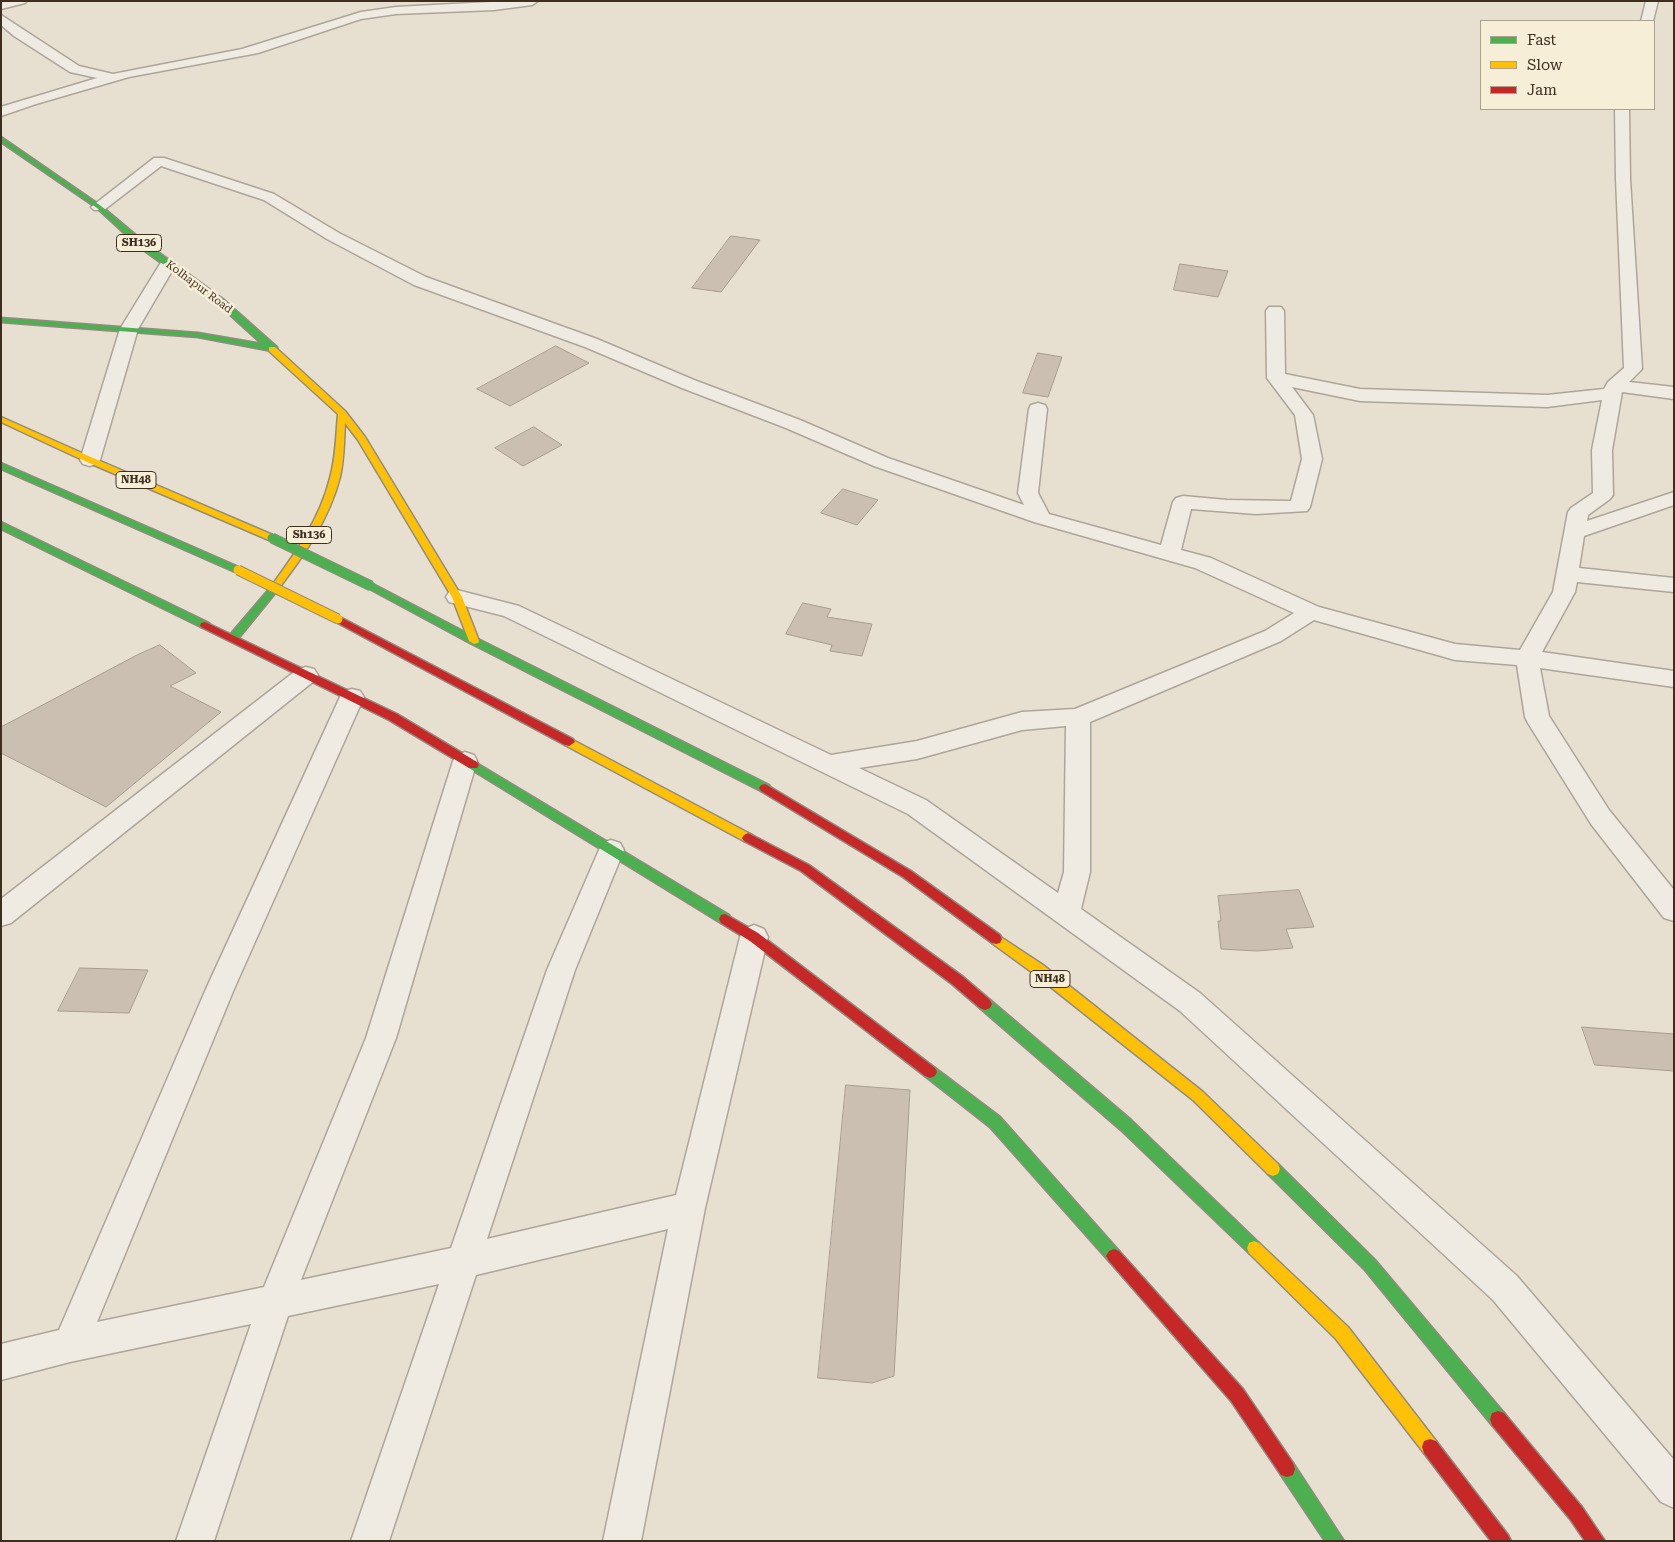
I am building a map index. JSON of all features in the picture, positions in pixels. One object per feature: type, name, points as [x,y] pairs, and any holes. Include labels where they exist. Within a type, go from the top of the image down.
[{"type":"main road","name":"Kolhapur Road","points":[[1,139],[99,206],[141,244],[221,302],[274,349]]},
{"type":"main road","points":[[1,320],[198,335],[274,349]]},
{"type":"main road","name":"SH136","points":[[274,349],[342,413]]},
{"type":"main road","points":[[342,413],[362,439],[456,597],[474,641]]},
{"type":"main road","name":"Sh136","points":[[233,638],[265,602],[297,556],[320,517],[336,478],[342,413]]},
{"type":"main road","name":"NH48","points":[[1,419],[90,460],[272,538],[371,586],[474,641],[748,778],[908,874],[1038,969],[1198,1096],[1370,1265],[1576,1513],[1596,1541]]},
{"type":"main road","points":[[1,466],[238,570],[338,619],[805,868],[957,980],[1126,1125],[1342,1333],[1502,1541]]},
{"type":"main road","points":[[1,525],[393,717],[754,936],[995,1122],[1237,1395],[1335,1541]]},
{"type":"street","points":[[1,6],[21,1]]},
{"type":"street","points":[[1,112],[112,77],[205,61],[255,50],[308,31],[376,13],[408,9],[511,6],[532,1]]},
{"type":"street","points":[[1647,20],[1652,1]]},
{"type":"street","points":[[1,19],[18,33],[75,69],[112,77]]},
{"type":"street","points":[[1622,110],[1623,179],[1633,370],[1614,390],[1602,450],[1603,495],[1578,512],[1564,592],[1527,658],[1537,717],[1600,817],[1664,880],[1674,910]]},
{"type":"street","points":[[99,206],[158,161],[269,197],[333,236],[420,281],[591,343],[688,384],[793,424],[880,462],[1042,518],[1203,563],[1312,612],[1455,652],[1527,658],[1674,678]]},
{"type":"street","points":[[90,460],[129,329],[168,264]]},
{"type":"street","points":[[1169,554],[1183,502],[1209,506],[1254,508],[1300,507],[1312,460],[1304,415],[1276,378],[1275,311]]},
{"type":"street","points":[[1276,378],[1360,395],[1547,402],[1614,390],[1674,393]]},
{"type":"street","points":[[1038,409],[1028,493],[1042,518]]},
{"type":"street","points":[[1574,532],[1674,498]]},
{"type":"street","points":[[1567,574],[1674,585]]},
{"type":"street","points":[[456,597],[511,611],[918,807],[1190,1002],[1505,1288],[1674,1489]]},
{"type":"street","points":[[829,764],[917,750],[1022,720],[1078,717],[1273,636],[1312,612]]},
{"type":"street","points":[[1,915],[306,675]]},
{"type":"street","points":[[70,1345],[220,989],[352,697]]},
{"type":"street","points":[[1066,914],[1077,872],[1078,717]]},
{"type":"street","points":[[195,1541],[275,1303],[381,1038],[465,761]]},
{"type":"street","points":[[370,1541],[561,970],[611,850]]},
{"type":"street","points":[[622,1541],[689,1208],[754,936]]},
{"type":"street","points":[[1,1362],[70,1345],[464,1262],[689,1208]]},
{"type":"building","points":[[731,236],[760,240],[721,292],[692,288]]},
{"type":"building","points":[[1180,264],[1228,271],[1218,297],[1174,290]]},
{"type":"building","points":[[556,346],[589,363],[510,406],[477,389]]},
{"type":"building","points":[[1038,353],[1062,357],[1048,397],[1023,393]]},
{"type":"building","points":[[534,427],[562,445],[523,466],[495,448]]},
{"type":"building","points":[[843,489],[878,500],[857,525],[821,513]]},
{"type":"building","points":[[803,603],[831,609],[827,617],[872,624],[862,656],[830,651],[832,645],[786,634]]},
{"type":"building","points":[[160,645],[196,673],[170,686],[221,712],[106,807],[1,753],[1,727],[137,655]]},
{"type":"building","points":[[1299,890],[1314,927],[1286,929],[1293,948],[1257,951],[1221,949],[1218,921],[1221,921],[1218,896]]},
{"type":"building","points":[[80,968],[148,970],[129,1013],[58,1011]]},
{"type":"building","points":[[1582,1027],[1674,1034],[1674,1071],[1595,1065]]},
{"type":"building","points":[[846,1085],[910,1090],[894,1376],[872,1383],[818,1378]]},
{"type":"traffic: fast","points":[[1,139],[99,207],[141,244],[221,302],[272,349]]},
{"type":"traffic: fast","points":[[1,320],[198,335],[274,349]]},
{"type":"traffic: fast","points":[[1,466],[238,570]]},
{"type":"traffic: fast","points":[[1,525],[205,625]]},
{"type":"traffic: fast","points":[[272,538],[371,586]]},
{"type":"traffic: fast","points":[[371,586],[474,641],[765,788]]},
{"type":"traffic: fast","points":[[233,638],[273,590]]},
{"type":"traffic: fast","points":[[473,765],[725,919]]},
{"type":"traffic: fast","points":[[985,1004],[1126,1125],[1254,1248]]},
{"type":"traffic: fast","points":[[930,1072],[995,1122],[1114,1256]]},
{"type":"traffic: fast","points":[[1273,1169],[1370,1265],[1498,1419]]},
{"type":"traffic: fast","points":[[1287,1469],[1335,1541]]},
{"type":"traffic: slow","points":[[272,349],[342,413],[338,462],[330,493],[310,537],[273,590]]},
{"type":"traffic: slow","points":[[342,413],[362,439],[457,597],[474,641]]},
{"type":"traffic: slow","points":[[1,419],[90,460],[272,538]]},
{"type":"traffic: slow","points":[[238,570],[338,619]]},
{"type":"traffic: slow","points":[[569,742],[748,838]]},
{"type":"traffic: slow","points":[[996,939],[1038,969],[1198,1096],[1273,1169]]},
{"type":"traffic: slow","points":[[1254,1248],[1342,1333],[1430,1447]]},
{"type":"traffic: jam","points":[[338,619],[569,742]]},
{"type":"traffic: jam","points":[[205,625],[393,717],[473,765]]},
{"type":"traffic: jam","points":[[765,788],[907,874],[996,939]]},
{"type":"traffic: jam","points":[[748,838],[805,868],[957,980],[985,1004]]},
{"type":"traffic: jam","points":[[725,919],[754,937],[930,1072]]},
{"type":"traffic: jam","points":[[1114,1256],[1237,1395],[1287,1469]]},
{"type":"traffic: jam","points":[[1498,1419],[1576,1513],[1596,1541]]},
{"type":"traffic: jam","points":[[1430,1447],[1502,1541]]}]
